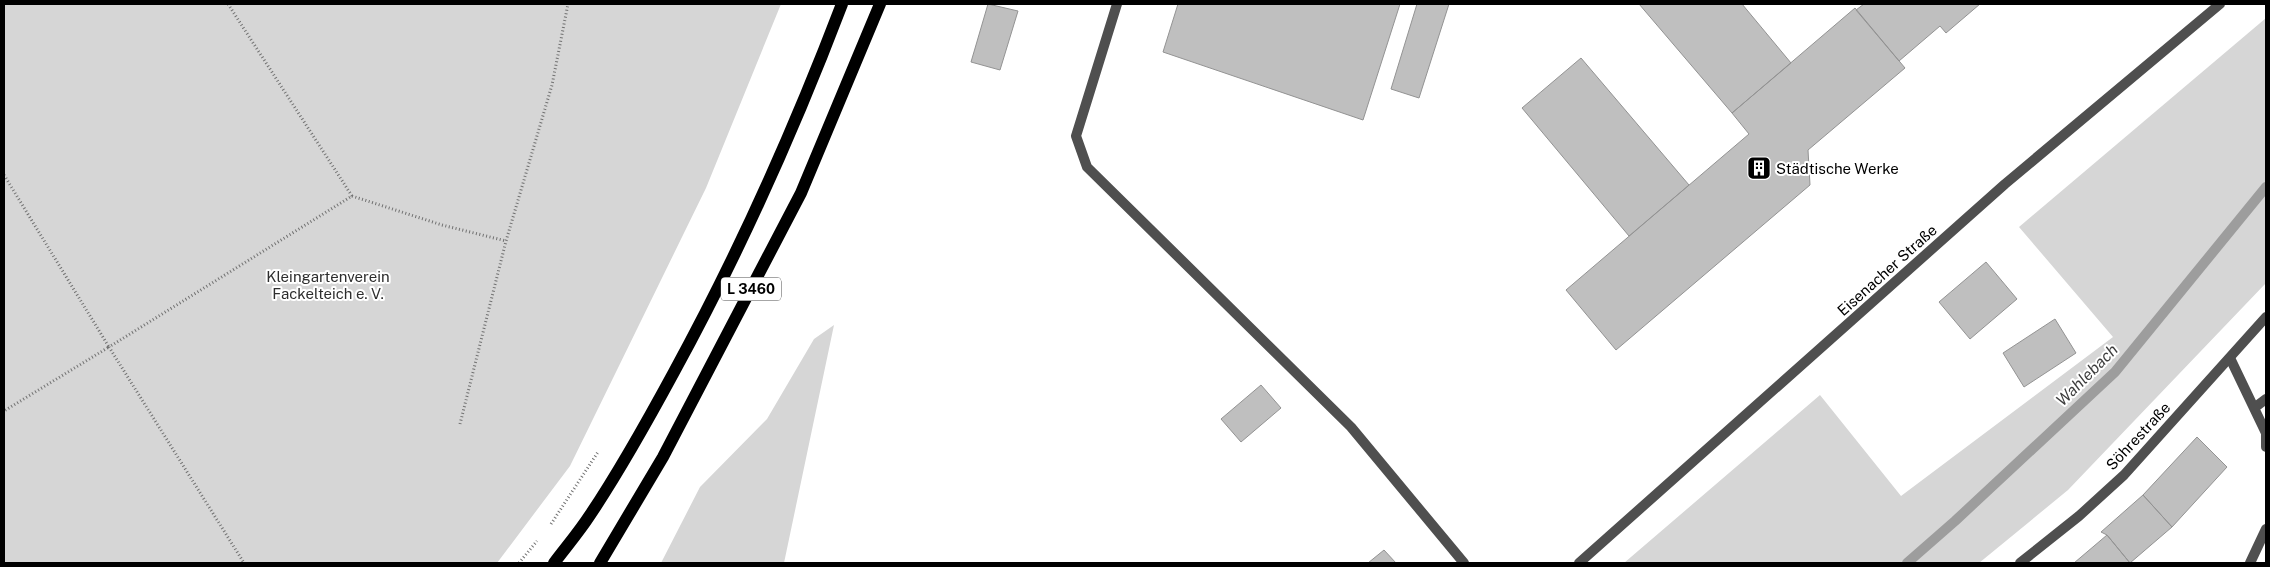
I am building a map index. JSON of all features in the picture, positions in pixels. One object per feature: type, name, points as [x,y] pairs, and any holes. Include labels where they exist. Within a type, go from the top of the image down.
[{"type":"main road","name":"L 3460","points":[[554,563],[590,516],[639,437],[702,320],[759,202],[820,63],[842,4]]},
{"type":"main road","name":"L 3460","points":[[600,563],[663,457],[801,193],[880,4]]},
{"type":"street","points":[[1117,4],[1076,136],[1087,166],[1351,426],[1464,563]]},
{"type":"street","name":"Eisenacher Straße","points":[[1578,563],[2006,184],[2220,4]]},
{"type":"street","name":"Söhrestraße","points":[[2020,563],[2079,516],[2124,475],[2266,318]]},
{"type":"street","points":[[2230,358],[2266,433],[2266,448]]},
{"type":"street","points":[[2254,408],[2266,399]]},
{"type":"street","points":[[2250,563],[2266,529]]},
{"type":"path","points":[[228,4],[352,196],[442,225],[506,241]]},
{"type":"path","points":[[460,424],[506,241],[552,85],[568,4]]},
{"type":"path","points":[[4,175],[244,563]]},
{"type":"path","points":[[4,411],[352,196]]},
{"type":"path","points":[[549,526],[602,447]]},
{"type":"path","points":[[519,563],[543,533]]},
{"type":"green space","name":"Kleingartenverein Fackelteich e. V.","points":[[4,4],[781,4],[706,188],[570,466],[497,563],[4,563]]},
{"type":"green space","points":[[2266,18],[2266,283],[2068,490],[1979,563],[1624,563],[1820,395],[1901,496],[2113,337],[2019,227]]},
{"type":"green space","points":[[834,325],[784,563],[661,563],[700,487],[767,419],[814,339]]},
{"type":"building","points":[[988,4],[1018,11],[1000,70],[971,62]]},
{"type":"building","points":[[1178,4],[1400,4],[1363,120],[1163,52]]},
{"type":"building","points":[[1417,4],[1449,4],[1419,98],[1391,89]]},
{"type":"building","points":[[1639,4],[1742,4],[1791,63],[1732,113]]},
{"type":"building","points":[[1864,4],[1980,4],[1946,33],[1940,26],[1899,61],[1856,10]]},
{"type":"building","name":"Städtische Werke","points":[[1855,8],[1905,68],[1808,150],[1810,185],[1616,350],[1566,290],[1749,134],[1732,113]]},
{"type":"building","points":[[1581,58],[1689,185],[1629,236],[1522,108]]},
{"type":"building","points":[[1986,262],[2017,299],[1970,339],[1939,302]]},
{"type":"building","points":[[2055,319],[2076,353],[2024,387],[2003,353]]},
{"type":"building","points":[[1261,385],[1281,408],[1241,442],[1221,419]]},
{"type":"building","points":[[2197,437],[2227,467],[2172,527],[2143,495]]},
{"type":"building","points":[[2143,495],[2172,527],[2130,563],[2107,535],[2101,532]]},
{"type":"building","points":[[2107,535],[2130,563],[2074,563]]},
{"type":"building","points":[[1384,550],[1396,563],[1368,563]]},
{"type":"waterway","name":"Wahlebach","points":[[1907,563],[1955,521],[2115,372],[2266,187]]},
{"type":"place","name":"Städtische Werke","points":[[1759,168]]}]
